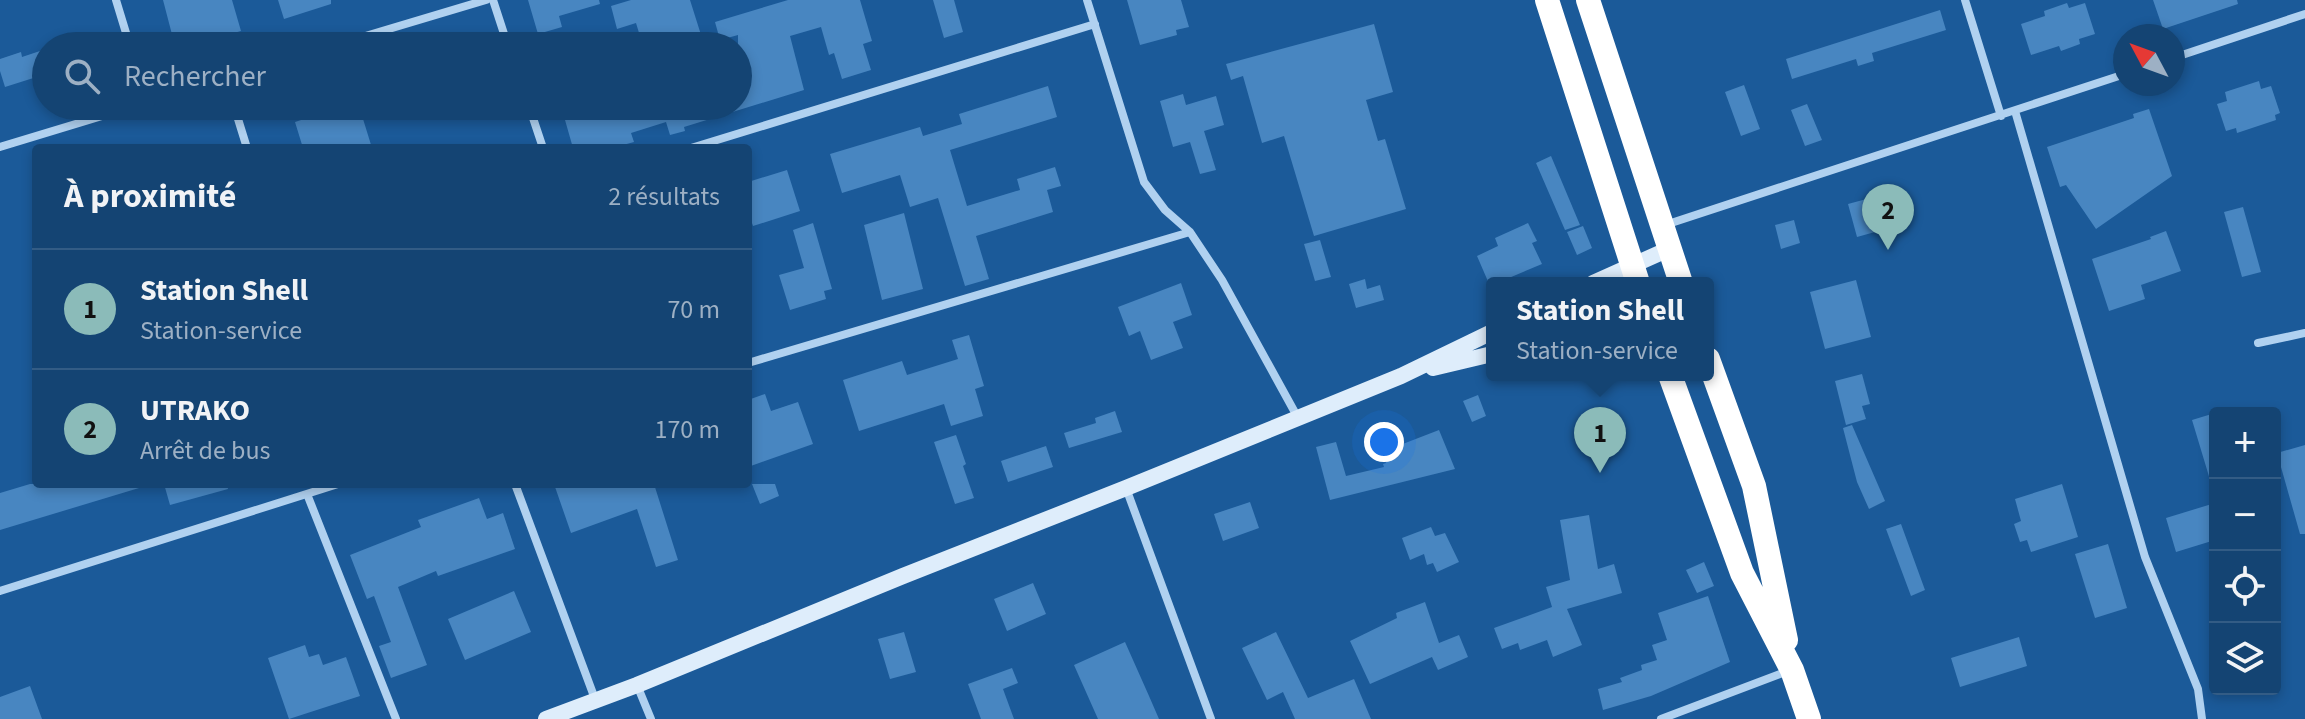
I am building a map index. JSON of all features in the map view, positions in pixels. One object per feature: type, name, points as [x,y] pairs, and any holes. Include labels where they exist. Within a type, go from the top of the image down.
[{"type":"highway","points":[[1547,0],[1635,274]]},
{"type":"highway","points":[[1588,0],[1679,277]]},
{"type":"highway","points":[[1714,376],[1754,486],[1792,670],[1809,719]]},
{"type":"highway","points":[[1672,381],[1742,573],[1792,670]]},
{"type":"street","points":[[116,0],[126,32]]},
{"type":"street","points":[[379,32],[486,0]]},
{"type":"street","points":[[493,0],[503,32]]},
{"type":"street","points":[[1087,0],[1144,182],[1165,210],[1190,232],[1222,280],[1298,418]]},
{"type":"street","points":[[1965,0],[2001,116]]},
{"type":"street","points":[[2185,54],[2305,14]]},
{"type":"street","points":[[704,144],[1095,24]]},
{"type":"street","points":[[1635,274],[1665,238],[2113,78]]},
{"type":"street","points":[[2015,111],[2145,557],[2198,689],[2202,719]]},
{"type":"street","points":[[0,147],[89,120]]},
{"type":"street","points":[[238,120],[246,144]]},
{"type":"street","points":[[534,120],[542,144]]},
{"type":"street","points":[[752,362],[1190,232]]},
{"type":"street","points":[[2258,343],[2305,333]]},
{"type":"street","points":[[546,719],[1401,376],[1486,335]]},
{"type":"street","points":[[1401,376],[1486,355]]},
{"type":"street","points":[[0,591],[326,488]]},
{"type":"street","points":[[516,488],[595,699]]},
{"type":"street","points":[[1126,488],[1211,719]]},
{"type":"street","points":[[307,494],[396,719]]},
{"type":"street","points":[[1661,719],[1792,670]]},
{"type":"street","points":[[637,685],[651,719]]},
{"type":"building","points":[[163,0],[232,0],[241,31],[237,32],[171,32]]},
{"type":"building","points":[[278,0],[331,0],[331,4],[284,19]]},
{"type":"building","points":[[528,0],[599,0],[600,4],[559,16],[562,27],[537,32]]},
{"type":"building","points":[[631,0],[690,0],[700,32],[639,32],[636,23],[617,29],[611,6]]},
{"type":"building","points":[[788,0],[860,0],[872,41],[863,44],[871,70],[842,79],[834,53],[829,55],[821,27],[790,36],[804,90],[752,106],[752,32],[718,32],[715,22]]},
{"type":"building","points":[[933,0],[954,0],[963,32],[944,38]]},
{"type":"building","points":[[1127,0],[1181,0],[1189,27],[1176,30],[1177,35],[1140,45]]},
{"type":"building","points":[[2153,0],[2237,0],[2238,4],[2178,24],[2161,24]]},
{"type":"building","points":[[2067,3],[2069,8],[2085,3],[2095,34],[2079,39],[2080,44],[2061,51],[2059,46],[2031,55],[2021,24],[2045,16],[2044,11]]},
{"type":"building","points":[[1940,10],[1946,30],[1872,53],[1874,61],[1858,66],[1856,59],[1792,79],[1786,59]]},
{"type":"building","points":[[1374,24],[1393,92],[1366,100],[1378,141],[1385,139],[1406,209],[1314,236],[1284,136],[1262,143],[1243,76],[1231,80],[1226,64]]},
{"type":"building","points":[[21,52],[22,57],[32,54],[32,78],[5,87],[0,59]]},
{"type":"building","points":[[2259,81],[2261,89],[2271,86],[2280,113],[2275,115],[2276,120],[2237,133],[2236,128],[2226,131],[2217,104],[2227,101],[2225,92]]},
{"type":"building","points":[[1744,85],[1760,129],[1741,136],[1725,92]]},
{"type":"building","points":[[1048,86],[1057,117],[950,150],[967,206],[1020,190],[1017,179],[1055,167],[1061,186],[1047,190],[1053,212],[976,236],[989,279],[965,286],[938,198],[910,207],[900,175],[842,193],[830,154],[920,127],[923,136],[962,124],[959,114]]},
{"type":"building","points":[[1183,94],[1186,105],[1216,96],[1224,125],[1204,131],[1216,170],[1200,174],[1190,142],[1173,147],[1160,101]]},
{"type":"building","points":[[1807,104],[1822,140],[1805,146],[1791,110]]},
{"type":"building","points":[[2149,109],[2172,176],[2096,229],[2066,185],[2060,187],[2047,147],[2134,118],[2133,114]]},
{"type":"building","points":[[363,120],[371,144],[302,144],[295,122]]},
{"type":"building","points":[[565,120],[707,120],[670,135],[666,122],[631,133],[634,142],[627,144],[572,144]]},
{"type":"building","points":[[1551,156],[1580,225],[1565,230],[1536,163]]},
{"type":"building","points":[[787,170],[800,211],[753,226],[752,181]]},
{"type":"building","points":[[1885,194],[1893,227],[1857,237],[1848,204]]},
{"type":"building","points":[[2243,207],[2261,272],[2242,277],[2224,212]]},
{"type":"building","points":[[904,213],[923,289],[882,300],[864,225]]},
{"type":"building","points":[[1794,220],[1800,243],[1781,249],[1775,225]]},
{"type":"building","points":[[813,223],[832,289],[824,291],[826,299],[790,310],[779,275],[804,268],[793,230]]},
{"type":"building","points":[[1528,223],[1537,241],[1532,243],[1542,264],[1511,277],[1486,277],[1477,256],[1498,246],[1495,238]]},
{"type":"building","points":[[1583,226],[1592,248],[1577,255],[1567,232]]},
{"type":"building","points":[[2166,231],[2181,271],[2141,285],[2145,299],[2109,311],[2092,259]]},
{"type":"building","points":[[1320,240],[1331,277],[1315,281],[1304,244]]},
{"type":"building","points":[[1365,279],[1367,289],[1380,285],[1384,300],[1356,308],[1349,284]]},
{"type":"building","points":[[1856,280],[1871,337],[1825,349],[1810,292]]},
{"type":"building","points":[[1181,283],[1192,315],[1173,322],[1183,348],[1151,360],[1140,331],[1129,336],[1118,307]]},
{"type":"building","points":[[969,335],[984,386],[975,389],[983,416],[951,426],[944,404],[859,431],[843,380],[902,361],[907,375],[958,359],[952,340]]},
{"type":"building","points":[[1862,374],[1870,404],[1862,406],[1866,419],[1846,425],[1835,381]]},
{"type":"building","points":[[765,394],[771,411],[798,402],[813,444],[752,466],[752,399]]},
{"type":"building","points":[[1478,395],[1486,416],[1472,422],[1463,401]]},
{"type":"building","points":[[1115,411],[1122,432],[1069,448],[1064,433],[1096,423],[1095,418]]},
{"type":"building","points":[[2209,415],[2209,476],[2192,420]]},
{"type":"building","points":[[1852,425],[1885,501],[1869,509],[1857,482],[1843,428]]},
{"type":"building","points":[[1439,430],[1455,469],[1330,500],[1316,447],[1336,442],[1346,476],[1384,467],[1386,463],[1382,452]]},
{"type":"building","points":[[956,435],[974,498],[955,504],[934,442]]},
{"type":"building","points":[[2305,445],[2305,534],[2300,534],[2281,467],[2281,452]]},
{"type":"building","points":[[1046,446],[1053,467],[1008,482],[1001,461]]},
{"type":"building","points":[[30,484],[32,488],[139,488],[0,530],[0,493]]},
{"type":"building","points":[[752,484],[775,484],[779,496],[760,504]]},
{"type":"building","points":[[2062,484],[2078,537],[2031,552],[2027,540],[2020,542],[2014,524],[2021,521],[2015,499]]},
{"type":"building","points":[[165,488],[228,488],[228,489],[170,505]]},
{"type":"building","points":[[555,488],[655,488],[678,560],[656,567],[637,509],[571,533]]},
{"type":"building","points":[[479,498],[487,519],[503,513],[515,549],[438,576],[436,571],[398,587],[427,665],[391,678],[379,646],[391,642],[374,596],[367,599],[350,555],[421,527],[418,520]]},
{"type":"building","points":[[1250,502],[1259,528],[1223,541],[1214,514]]},
{"type":"building","points":[[2209,505],[2209,542],[2176,552],[2166,518]]},
{"type":"building","points":[[1589,515],[1598,569],[1614,564],[1622,593],[1567,609],[1582,645],[1553,657],[1547,640],[1520,650],[1518,643],[1502,649],[1494,628],[1552,607],[1546,587],[1570,580],[1560,520]]},
{"type":"building","points":[[1901,524],[1925,590],[1911,596],[1886,529]]},
{"type":"building","points":[[1431,527],[1435,536],[1445,533],[1459,562],[1437,572],[1433,563],[1427,565],[1424,554],[1410,560],[1402,538]]},
{"type":"building","points":[[2108,544],[2127,608],[2095,618],[2075,554]]},
{"type":"building","points":[[1704,562],[1714,586],[1697,593],[1686,570]]},
{"type":"building","points":[[1033,583],[1046,614],[1007,631],[994,599]]},
{"type":"building","points":[[514,591],[531,632],[465,660],[448,619]]},
{"type":"building","points":[[1708,596],[1730,662],[1651,696],[1603,710],[1598,689],[1622,682],[1620,678],[1642,670],[1641,665],[1657,660],[1652,645],[1667,640],[1658,613]]},
{"type":"building","points":[[1425,602],[1439,643],[1459,635],[1468,657],[1438,670],[1432,657],[1370,684],[1350,641],[1397,618],[1396,613]]},
{"type":"building","points":[[904,632],[916,672],[890,679],[878,639]]},
{"type":"building","points":[[1276,632],[1308,698],[1354,679],[1371,719],[1295,719],[1283,692],[1267,700],[1242,648]]},
{"type":"building","points":[[2019,637],[2027,666],[1960,687],[1951,658]]},
{"type":"building","points":[[1125,642],[1159,719],[1098,719],[1074,665]]},
{"type":"building","points":[[305,645],[309,657],[319,654],[323,665],[346,657],[360,696],[289,719],[268,658]]},
{"type":"building","points":[[1012,668],[1018,683],[1003,689],[1014,719],[981,719],[968,684]]},
{"type":"building","points":[[30,686],[42,719],[0,719],[0,697]]},
{"type":"place","name":"UTRAKO","points":[[1888,250]]},
{"type":"place","name":"Station Shell","points":[[1600,473]]}]
